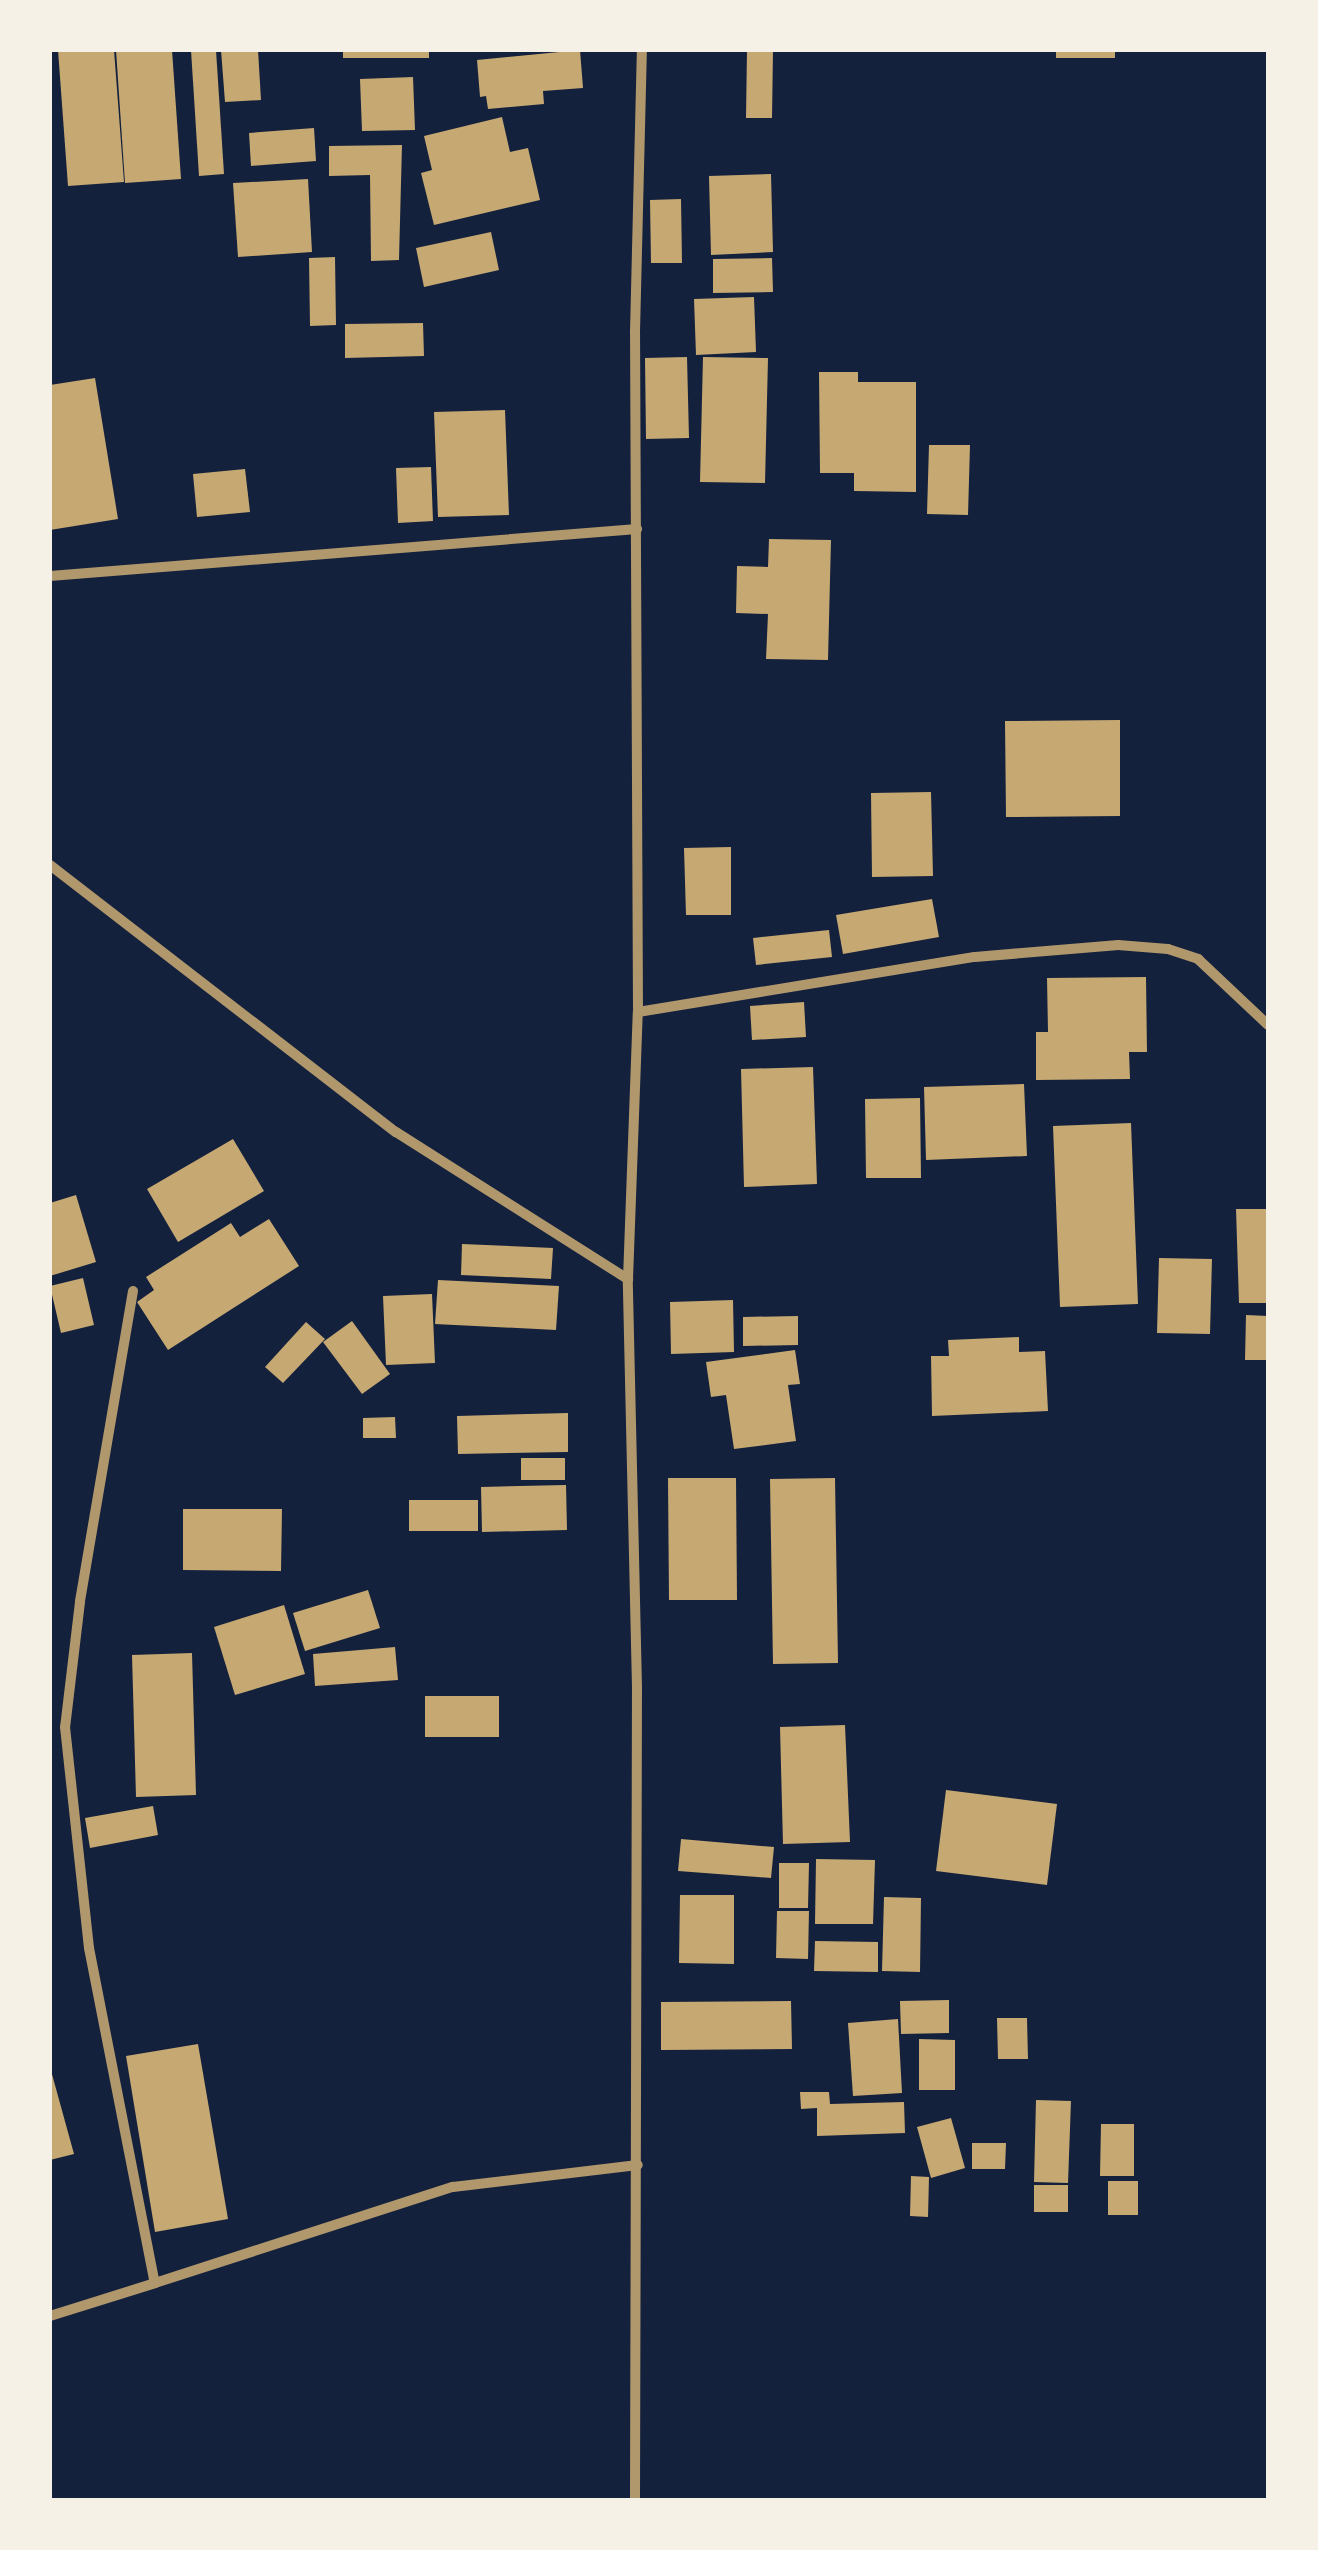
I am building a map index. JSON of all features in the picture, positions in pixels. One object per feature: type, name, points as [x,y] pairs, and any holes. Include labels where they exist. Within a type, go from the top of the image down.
[{"type":"street","points":[[635,2500],[637,1688],[628,1279],[638,1012],[635,332],[642,50]]},
{"type":"street","points":[[50,576],[637,529]]},
{"type":"street","points":[[50,865],[396,1132],[628,1279]]},
{"type":"street","points":[[638,1012],[975,957],[1118,944],[1168,949],[1198,959],[1268,1026]]},
{"type":"street","points":[[133,1291],[80,1602],[65,1727],[89,1948],[155,2283]]},
{"type":"street","points":[[50,2316],[454,2187],[638,2165]]},
{"type":"building","points":[[58,50],[114,50],[124,182],[68,186]]},
{"type":"building","points":[[116,50],[172,50],[181,179],[125,183]]},
{"type":"building","points":[[191,50],[216,50],[224,174],[199,176]]},
{"type":"building","points":[[221,50],[258,50],[261,100],[225,102]]},
{"type":"building","points":[[343,50],[429,50],[429,58],[343,58]]},
{"type":"building","points":[[580,50],[583,88],[543,91],[544,104],[488,109],[486,96],[480,97],[477,60]]},
{"type":"building","points":[[747,50],[773,50],[772,118],[746,118]]},
{"type":"building","points":[[1056,50],[1115,50],[1115,58],[1056,58]]},
{"type":"building","points":[[413,77],[415,130],[362,131],[360,79]]},
{"type":"building","points":[[502,117],[510,152],[528,148],[540,200],[434,225],[421,173],[432,170],[424,136]]},
{"type":"building","points":[[314,128],[316,161],[251,166],[249,133]]},
{"type":"building","points":[[402,145],[399,260],[371,261],[370,175],[329,176],[329,146]]},
{"type":"building","points":[[771,174],[773,252],[711,255],[709,176]]},
{"type":"building","points":[[308,179],[312,252],[238,257],[233,183]]},
{"type":"building","points":[[681,199],[682,263],[651,263],[650,200]]},
{"type":"building","points":[[491,232],[499,270],[424,287],[416,248]]},
{"type":"building","points":[[335,257],[336,325],[310,326],[309,258]]},
{"type":"building","points":[[772,258],[773,292],[713,293],[713,259]]},
{"type":"building","points":[[754,297],[756,352],[696,355],[694,299]]},
{"type":"building","points":[[423,323],[424,356],[345,358],[345,324]]},
{"type":"building","points":[[687,357],[689,438],[646,439],[645,358]]},
{"type":"building","points":[[703,357],[768,358],[765,483],[700,482]]},
{"type":"building","points":[[819,372],[858,372],[858,382],[916,382],[916,492],[854,491],[854,473],[820,473]]},
{"type":"building","points":[[95,378],[118,519],[50,530],[50,385]]},
{"type":"building","points":[[505,410],[509,515],[438,517],[434,412]]},
{"type":"building","points":[[929,445],[970,445],[968,515],[927,514]]},
{"type":"building","points":[[431,467],[433,521],[398,523],[396,468]]},
{"type":"building","points":[[245,469],[250,512],[197,517],[193,474]]},
{"type":"building","points":[[769,539],[831,540],[828,660],[766,659],[768,614],[736,613],[737,566],[768,567]]},
{"type":"building","points":[[1120,720],[1120,816],[1006,817],[1005,721]]},
{"type":"building","points":[[931,792],[933,876],[872,877],[871,793]]},
{"type":"building","points":[[731,847],[731,915],[686,915],[684,848]]},
{"type":"building","points":[[932,899],[939,937],[843,954],[836,915]]},
{"type":"building","points":[[829,930],[832,957],[756,965],[753,938]]},
{"type":"building","points":[[1146,977],[1147,1052],[1129,1052],[1130,1079],[1036,1080],[1036,1032],[1048,1032],[1047,978]]},
{"type":"building","points":[[804,1002],[806,1037],[752,1040],[750,1006]]},
{"type":"building","points":[[813,1067],[817,1184],[744,1187],[741,1069]]},
{"type":"building","points":[[1024,1084],[1027,1156],[926,1160],[924,1087]]},
{"type":"building","points":[[920,1098],[921,1178],[866,1178],[865,1099]]},
{"type":"building","points":[[1131,1123],[1138,1304],[1060,1307],[1053,1126]]},
{"type":"building","points":[[233,1139],[264,1191],[178,1242],[147,1189]]},
{"type":"building","points":[[76,1195],[96,1262],[50,1276],[50,1203]]},
{"type":"building","points":[[1236,1209],[1268,1209],[1268,1303],[1239,1303]]},
{"type":"building","points":[[269,1219],[299,1266],[168,1350],[137,1302],[154,1290],[146,1277],[231,1223],[240,1237]]},
{"type":"building","points":[[462,1244],[553,1248],[551,1279],[461,1275]]},
{"type":"building","points":[[1159,1258],[1212,1259],[1210,1334],[1157,1333]]},
{"type":"building","points":[[83,1278],[94,1325],[61,1333],[50,1286]]},
{"type":"building","points":[[438,1280],[559,1286],[556,1330],[435,1324]]},
{"type":"building","points":[[432,1294],[435,1363],[386,1365],[383,1296]]},
{"type":"building","points":[[733,1300],[734,1352],[671,1354],[670,1302]]},
{"type":"building","points":[[1246,1315],[1268,1316],[1268,1360],[1245,1360]]},
{"type":"building","points":[[798,1316],[798,1345],[743,1346],[743,1317]]},
{"type":"building","points":[[352,1321],[390,1374],[362,1394],[323,1342]]},
{"type":"building","points":[[306,1322],[325,1339],[283,1383],[265,1367]]},
{"type":"building","points":[[1019,1337],[1019,1352],[1045,1351],[1048,1411],[932,1416],[931,1356],[949,1356],[948,1340]]},
{"type":"building","points":[[795,1350],[800,1384],[788,1385],[796,1441],[734,1449],[726,1395],[711,1397],[706,1362]]},
{"type":"building","points":[[568,1413],[568,1452],[458,1454],[457,1416]]},
{"type":"building","points":[[395,1417],[396,1438],[363,1438],[363,1418]]},
{"type":"building","points":[[521,1458],[565,1458],[565,1480],[521,1480]]},
{"type":"building","points":[[668,1478],[736,1478],[737,1600],[669,1600]]},
{"type":"building","points":[[835,1478],[838,1663],[773,1664],[770,1479]]},
{"type":"building","points":[[566,1485],[567,1530],[482,1532],[481,1487]]},
{"type":"building","points":[[409,1500],[478,1500],[478,1531],[409,1531]]},
{"type":"building","points":[[183,1509],[282,1509],[281,1571],[183,1570]]},
{"type":"building","points":[[368,1590],[380,1628],[305,1651],[293,1613]]},
{"type":"building","points":[[284,1605],[305,1674],[235,1695],[214,1627]]},
{"type":"building","points":[[395,1647],[398,1680],[315,1686],[313,1654]]},
{"type":"building","points":[[192,1653],[196,1795],[136,1797],[132,1655]]},
{"type":"building","points":[[425,1696],[499,1696],[499,1737],[425,1737]]},
{"type":"building","points":[[845,1725],[850,1842],[783,1844],[780,1727]]},
{"type":"building","points":[[946,1790],[1057,1804],[1047,1885],[936,1871]]},
{"type":"building","points":[[153,1806],[158,1835],[90,1848],[85,1818]]},
{"type":"building","points":[[681,1839],[774,1847],[771,1878],[678,1871]]},
{"type":"building","points":[[816,1859],[875,1860],[873,1924],[815,1924]]},
{"type":"building","points":[[779,1863],[809,1863],[808,1908],[779,1908]]},
{"type":"building","points":[[680,1895],[734,1895],[734,1964],[679,1963]]},
{"type":"building","points":[[884,1897],[921,1898],[920,1972],[882,1971]]},
{"type":"building","points":[[777,1911],[809,1911],[808,1959],[776,1958]]},
{"type":"building","points":[[815,1941],[878,1942],[878,1972],[814,1971]]},
{"type":"building","points":[[949,2000],[949,2033],[901,2034],[900,2001]]},
{"type":"building","points":[[791,2001],[792,2049],[661,2050],[661,2002]]},
{"type":"building","points":[[997,2018],[1027,2018],[1028,2059],[998,2059]]},
{"type":"building","points":[[898,2019],[902,2093],[853,2096],[848,2023]]},
{"type":"building","points":[[919,2039],[955,2040],[955,2090],[919,2090]]},
{"type":"building","points":[[198,2044],[228,2219],[155,2232],[126,2056]]},
{"type":"building","points":[[50,2067],[74,2154],[50,2160]]},
{"type":"building","points":[[800,2092],[829,2092],[830,2104],[904,2102],[905,2133],[817,2136],[817,2108],[801,2109]]},
{"type":"building","points":[[1036,2100],[1071,2101],[1068,2183],[1034,2182]]},
{"type":"building","points":[[951,2118],[965,2168],[931,2178],[917,2127]]},
{"type":"building","points":[[1101,2124],[1134,2124],[1134,2176],[1100,2176]]},
{"type":"building","points":[[972,2143],[1006,2143],[1005,2169],[972,2169]]},
{"type":"building","points":[[911,2176],[929,2177],[928,2217],[910,2216]]},
{"type":"building","points":[[1108,2181],[1138,2181],[1138,2215],[1108,2215]]},
{"type":"building","points":[[1034,2185],[1068,2185],[1068,2212],[1034,2212]]}]
